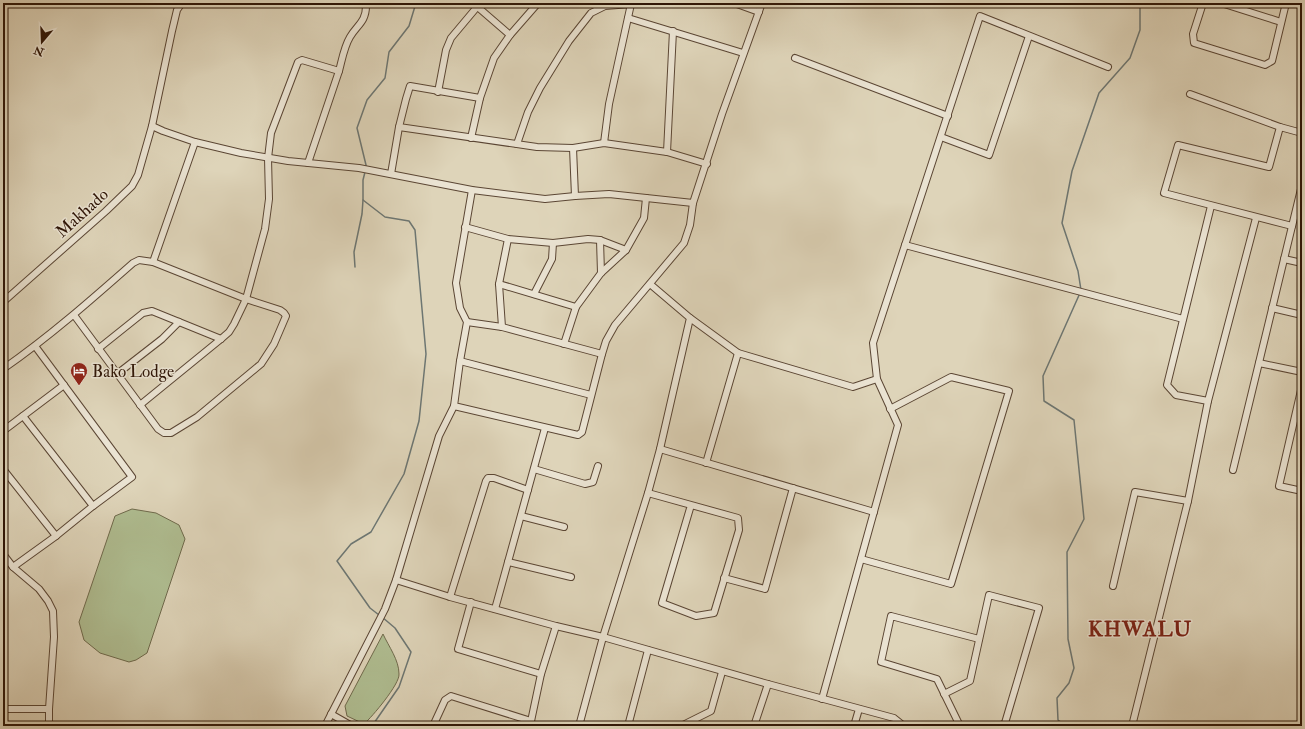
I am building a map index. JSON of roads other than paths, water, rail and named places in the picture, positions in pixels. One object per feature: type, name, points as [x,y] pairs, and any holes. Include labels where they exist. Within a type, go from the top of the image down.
[{"type":"street","name":"Makhado","points":[[3,302],[106,211],[132,186],[138,175],[152,126],[177,10],[182,3]]},
{"type":"street","points":[[308,163],[350,37],[359,26],[366,13],[366,6],[362,3]]},
{"type":"street","points":[[472,138],[480,98],[494,58],[510,35],[538,3]]},
{"type":"street","points":[[734,3],[759,12]]},
{"type":"street","points":[[454,406],[545,428],[578,435],[581,434],[584,428],[591,395],[606,341],[615,325],[684,243],[690,225],[694,203],[722,114],[762,3]]},
{"type":"street","points":[[1203,3],[1193,34],[1194,43],[1265,65],[1272,61],[1286,3]]},
{"type":"street","points":[[1222,3],[1281,22]]},
{"type":"street","points":[[517,144],[528,112],[540,88],[569,41],[590,13],[605,6],[631,4],[609,104],[604,143]]},
{"type":"street","points":[[438,92],[446,50],[451,38],[475,5],[510,35]]},
{"type":"street","points":[[822,699],[898,425],[877,379],[873,343],[980,16],[1108,67]]},
{"type":"street","points":[[628,18],[743,53]]},
{"type":"street","points":[[667,152],[673,31]]},
{"type":"street","points":[[941,137],[989,155],[1030,36]]},
{"type":"street","points":[[796,58],[948,116]]},
{"type":"street","points":[[140,405],[229,332],[246,299],[267,222],[269,199],[268,158],[271,133],[298,62],[304,60],[339,71]]},
{"type":"street","points":[[391,174],[399,127],[410,86],[480,98]]},
{"type":"street","points":[[1190,94],[1280,127],[1302,133]]},
{"type":"street","points":[[152,126],[195,142],[268,158],[359,168],[472,190],[545,199],[609,194],[694,203]]},
{"type":"street","points":[[399,127],[537,147],[573,148],[604,143],[667,152],[707,164]]},
{"type":"street","points":[[1280,127],[1269,167],[1178,145],[1164,193],[1256,218],[1292,226]]},
{"type":"street","points":[[153,262],[195,142]]},
{"type":"street","points":[[573,148],[575,196]]},
{"type":"street","points":[[1233,470],[1292,226],[1299,209],[1302,185]]},
{"type":"street","points":[[325,726],[386,609],[439,436],[454,406],[467,322],[460,308],[456,283],[472,190]]},
{"type":"street","points":[[564,344],[576,307],[601,273],[626,250],[644,218],[646,198]]},
{"type":"street","points":[[1208,401],[1176,395],[1167,385],[1211,206]]},
{"type":"street","points":[[1132,726],[1188,501],[1208,401],[1256,218]]},
{"type":"street","points":[[466,227],[508,239],[553,243],[588,239],[600,240],[626,250]]},
{"type":"street","points":[[502,327],[499,284],[508,239]]},
{"type":"street","points":[[600,240],[601,273]]},
{"type":"street","points":[[534,294],[552,259],[553,243]]},
{"type":"street","points":[[905,245],[1184,319]]},
{"type":"street","points":[[1284,259],[1302,263]]},
{"type":"street","points":[[3,369],[74,315],[133,263],[139,260],[153,262],[246,299],[280,310],[286,316],[274,344],[262,364],[197,417],[172,433],[164,433],[158,429],[74,315]]},
{"type":"street","points":[[499,284],[576,307]]},
{"type":"street","points":[[650,284],[690,318],[738,353],[853,387],[877,379]]},
{"type":"street","points":[[1272,308],[1302,315]]},
{"type":"street","points":[[98,349],[148,311],[152,311],[221,339]]},
{"type":"street","points":[[579,726],[602,637],[648,493],[660,449],[690,318]]},
{"type":"street","points":[[117,374],[162,339],[179,322]]},
{"type":"street","points":[[467,322],[502,327],[602,354]]},
{"type":"street","points":[[13,567],[56,536],[132,477],[35,346]]},
{"type":"street","points":[[706,463],[738,353]]},
{"type":"street","points":[[460,360],[591,395]]},
{"type":"street","points":[[1259,363],[1302,372]]},
{"type":"street","points":[[861,559],[951,584],[1009,391],[951,377],[890,409]]},
{"type":"street","points":[[3,431],[64,385]]},
{"type":"street","points":[[1302,386],[1279,486],[1302,491]]},
{"type":"street","points":[[23,416],[93,506]]},
{"type":"street","points":[[495,609],[545,428]]},
{"type":"street","points":[[660,449],[874,512]]},
{"type":"street","points":[[534,469],[585,484],[593,482],[598,466]]},
{"type":"street","points":[[3,468],[56,536]]},
{"type":"street","points":[[450,597],[488,478],[494,478],[528,490]]},
{"type":"street","points":[[724,578],[765,589],[793,488]]},
{"type":"street","points":[[1113,586],[1135,492],[1188,501]]},
{"type":"street","points":[[648,493],[738,518],[739,530],[714,613],[696,616],[662,603],[691,505]]},
{"type":"street","points":[[521,516],[564,527]]},
{"type":"street","points":[[3,554],[13,567],[39,589],[53,611],[54,637],[49,726]]},
{"type":"street","points":[[508,562],[571,577]]},
{"type":"street","points":[[396,580],[450,597],[602,637],[722,672],[894,718],[904,726]]},
{"type":"street","points":[[944,694],[970,681],[989,595],[1039,608],[1006,723],[999,726]]},
{"type":"street","points":[[471,602],[458,648],[541,674]]},
{"type":"street","points":[[960,726],[937,678],[880,662],[892,616],[979,640]]},
{"type":"street","points":[[433,726],[445,700],[451,696],[531,723],[541,674],[556,626]]},
{"type":"street","points":[[628,726],[648,650]]},
{"type":"street","points":[[681,726],[692,724],[711,711],[722,672]]},
{"type":"street","points":[[754,726],[768,684]]},
{"type":"street","points":[[3,709],[49,709]]},
{"type":"street","points":[[854,726],[859,709]]},
{"type":"street","points":[[331,714],[352,726]]},
{"type":"waterway","points":[[366,168],[357,128],[367,100],[385,78],[389,52],[409,26],[416,3]]},
{"type":"waterway","points":[[1081,290],[1078,271],[1062,223],[1072,171],[1099,93],[1130,58],[1140,30],[1140,3]]},
{"type":"waterway","points":[[365,172],[363,180],[363,200],[385,217],[409,221],[415,230],[426,354],[419,421],[404,474],[371,532],[351,544],[337,561],[370,608],[379,615]]},
{"type":"waterway","points":[[355,267],[354,252],[362,214],[363,200]]},
{"type":"waterway","points":[[1066,726],[1058,720],[1057,698],[1069,683],[1074,668],[1068,639],[1067,552],[1084,519],[1074,420],[1044,401],[1043,376],[1080,293]]},
{"type":"waterway","points":[[372,726],[399,687],[411,652],[395,628],[382,617]]},
{"type":"place","name":"Bako Lodge","points":[[79,386]]},
{"type":"district","name":"KHWALU","points":[[1140,629]]}]
